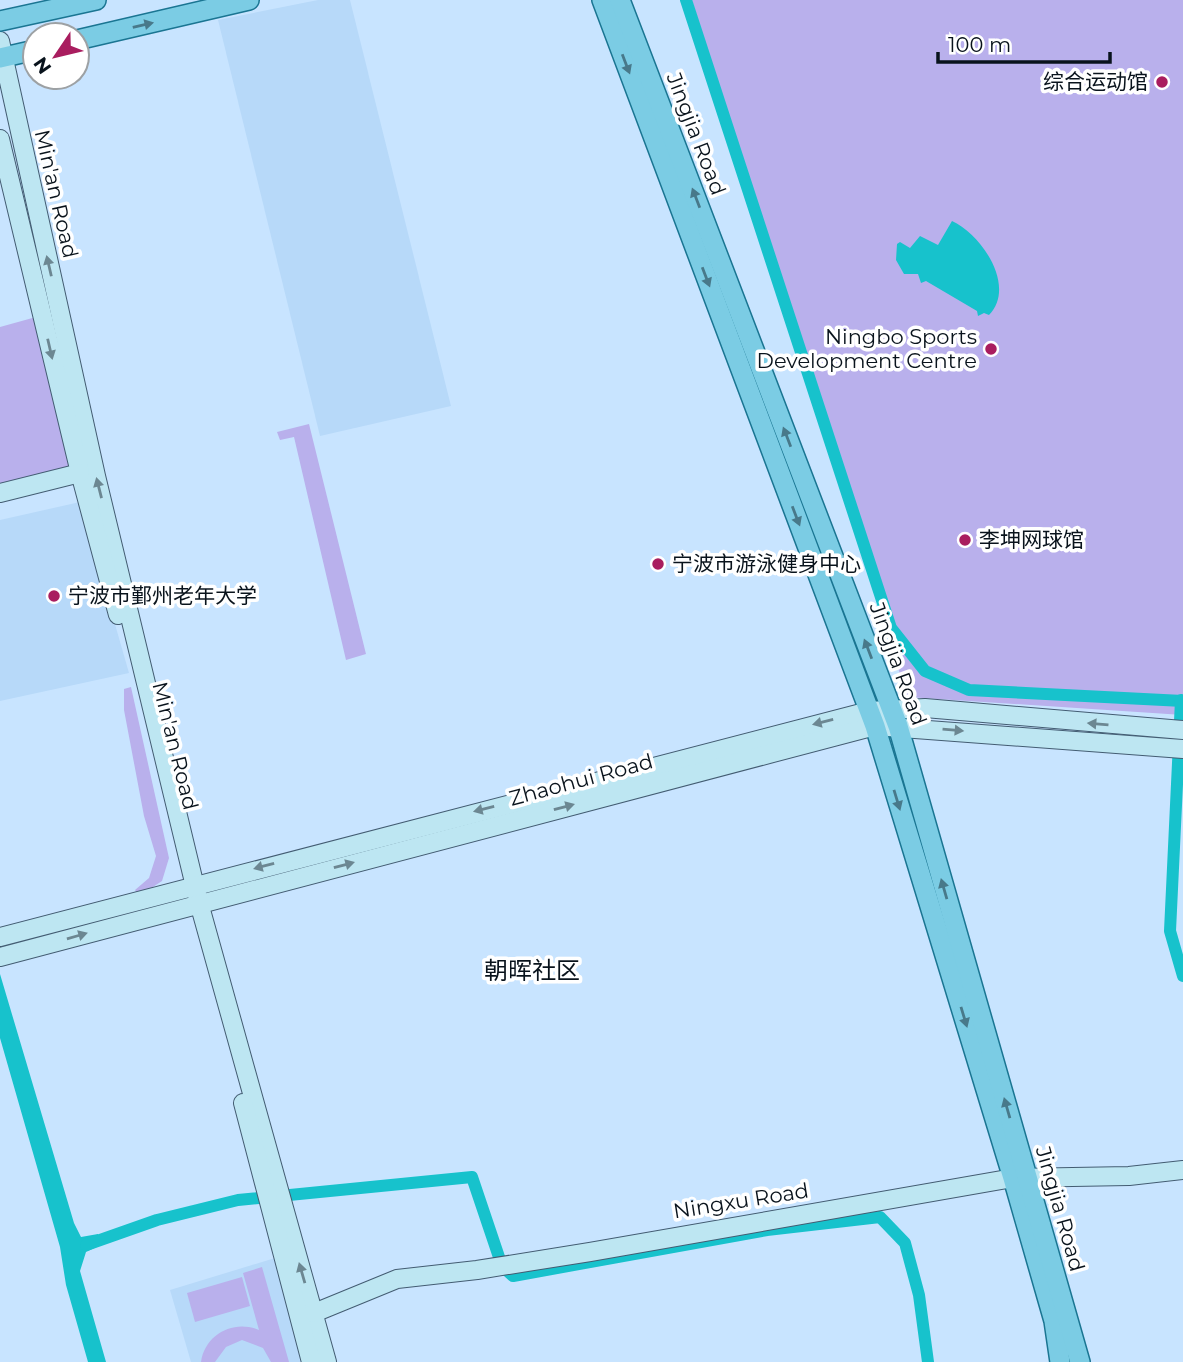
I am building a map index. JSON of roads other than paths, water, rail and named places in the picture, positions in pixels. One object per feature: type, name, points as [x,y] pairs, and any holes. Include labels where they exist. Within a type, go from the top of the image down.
[{"type":"main road","points":[[0,21],[96,0]]},
{"type":"main road","points":[[91,37],[249,0]]},
{"type":"main road","name":"Jingjia Road","points":[[602,0],[872,718],[1080,1362]]},
{"type":"main road","name":"Jingjia Road","points":[[620,0],[895,718],[1020,1178],[1054,1321],[1060,1362]]},
{"type":"main road","points":[[1,52],[21,51]]},
{"type":"main road","name":"Min'an Road","points":[[1,52],[193,895]]},
{"type":"main road","name":"Min'an Road","points":[[0,139],[80,474],[267,1172],[314,1313],[327,1362]]},
{"type":"main road","points":[[0,493],[80,474]]},
{"type":"main road","name":"Zhaohui Road","points":[[895,718],[925,708],[1174,729]]},
{"type":"main road","name":"Zhaohui Road","points":[[2,937],[193,895],[872,718],[895,718],[1175,748]]},
{"type":"main road","name":"Zhaohui Road","points":[[6,956],[193,895]]},
{"type":"main road","name":"Ningxu Road","points":[[314,1313],[397,1279],[477,1270],[1020,1178],[1129,1175],[1183,1170]]},
{"type":"main road","name":"Min'an Road","points":[[281,1220],[311,1362]]},
{"type":"waterway","points":[[686,0],[891,628],[925,671],[969,690],[1183,701]]},
{"type":"waterway","points":[[1181,700],[1170,931],[1183,976]]},
{"type":"waterway","points":[[86,1245],[157,1220],[238,1200],[472,1177],[502,1266],[513,1276],[767,1230],[880,1217],[905,1243],[919,1295],[928,1362]]},
{"type":"place","name":"综合运动馆","points":[[1162,82]]},
{"type":"place","name":"Ningbo Sports Development Centre","points":[[991,349]]},
{"type":"place","name":"李坤网球馆","points":[[965,540]]},
{"type":"place","name":"宁波市游泳健身中心","points":[[658,564]]},
{"type":"place","name":"宁波市鄞州老年大学","points":[[54,596]]},
{"type":"district","name":"朝晖社区","points":[[532,971]]}]
